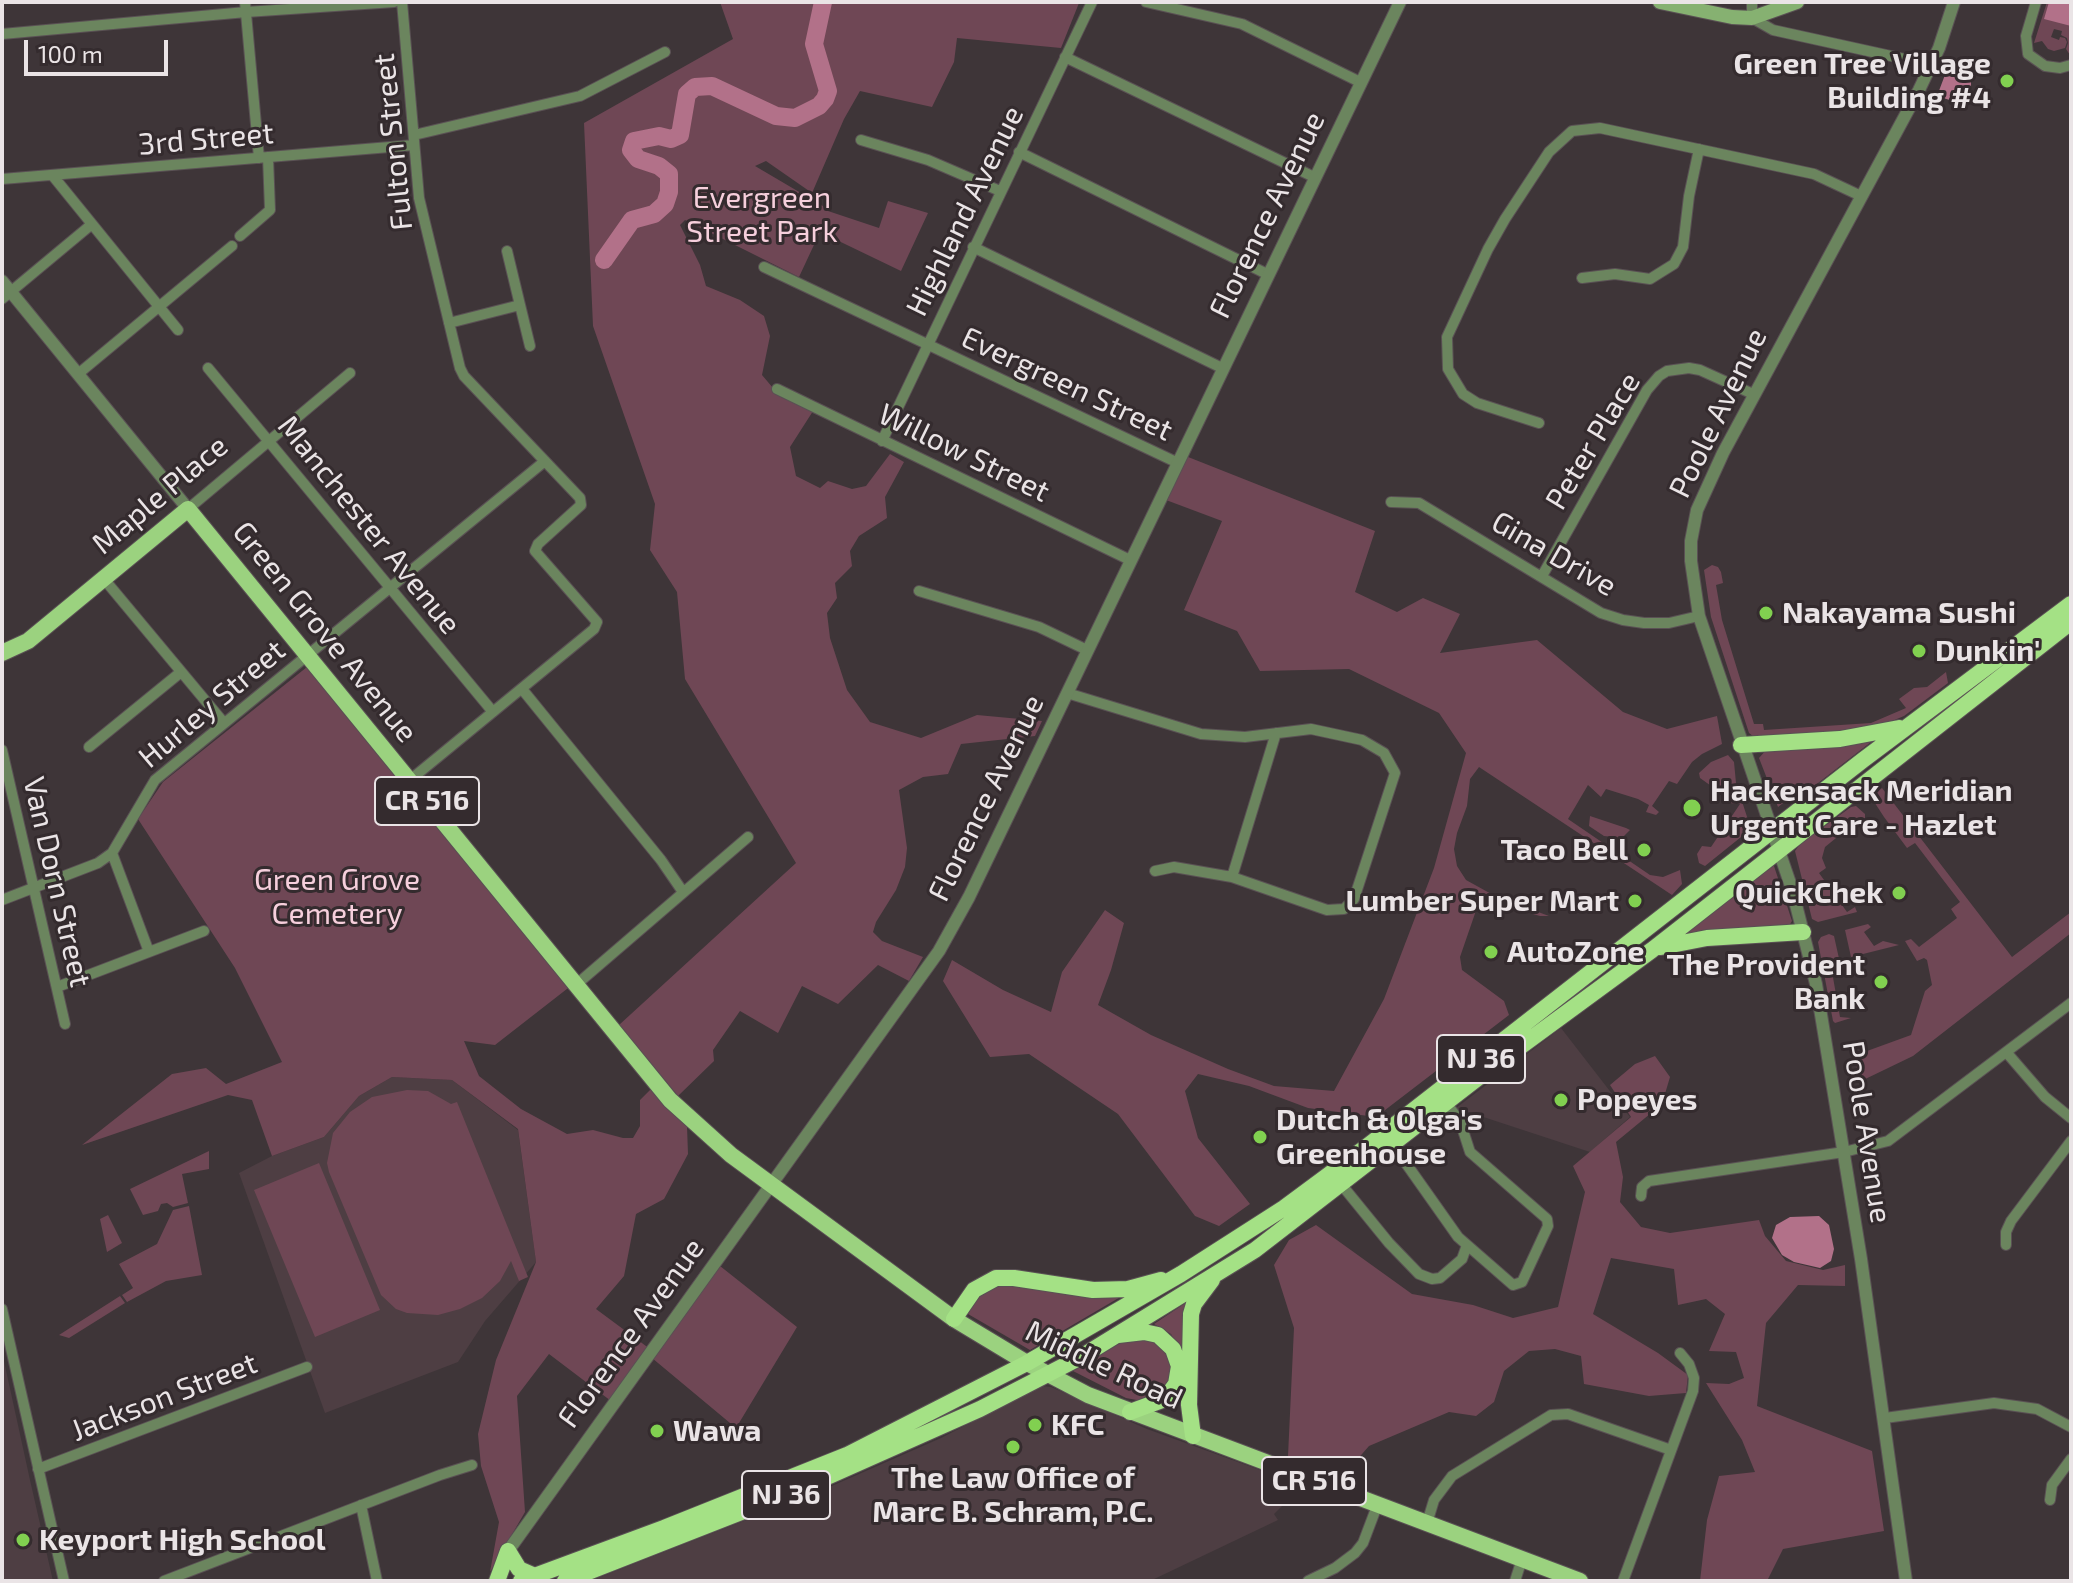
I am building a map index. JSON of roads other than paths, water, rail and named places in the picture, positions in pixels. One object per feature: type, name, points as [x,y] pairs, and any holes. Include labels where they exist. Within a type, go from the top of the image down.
[{"type":"highway","name":"NJ 36","points":[[528,1578],[626,1543],[847,1455],[1027,1363],[1181,1274],[1284,1208],[1365,1148],[1771,831],[2071,604]]},
{"type":"highway","name":"NJ 36","points":[[565,1581],[828,1478],[980,1409],[1051,1374],[1255,1250],[1652,950],[2071,622]]},
{"type":"highway","points":[[1741,745],[1855,737],[1909,726]]},
{"type":"highway","points":[[1652,950],[1699,938],[1803,932]]},
{"type":"highway","points":[[1193,1436],[1189,1405],[1191,1314],[1194,1304],[1217,1273]]},
{"type":"highway","points":[[954,1319],[974,1290],[996,1278],[1093,1290],[1128,1289],[1181,1274]]},
{"type":"highway","points":[[1113,1336],[1144,1332],[1158,1335],[1176,1356],[1178,1375],[1171,1392],[1158,1403],[1130,1412]]},
{"type":"highway","points":[[508,1551],[528,1578]]},
{"type":"highway","points":[[497,1581],[508,1551]]},
{"type":"main road","points":[[1660,2],[1732,17],[1752,18],[1797,2]]},
{"type":"main road","name":"Maple Place","points":[[2,653],[28,641],[188,509]]},
{"type":"main road","name":"Green Grove Avenue","points":[[188,509],[665,1093]]},
{"type":"main road","name":"Middle Road","points":[[665,1093],[710,1139],[954,1319],[1027,1363],[1088,1395],[1130,1412],[1580,1581]]},
{"type":"street","points":[[2,34],[246,7],[394,2]]},
{"type":"street","name":"Fulton Street","points":[[402,2],[422,219],[464,376],[585,501],[538,544],[535,551],[594,616],[597,625],[522,689]]},
{"type":"street","name":"Highland Avenue","points":[[882,441],[1092,2]]},
{"type":"street","points":[[1146,2],[1242,24],[1360,82]]},
{"type":"street","name":"Florence Avenue","points":[[508,1551],[939,951],[969,897],[1400,2]]},
{"type":"street","points":[[1752,2],[1752,18],[1773,30],[1909,60],[1929,69]]},
{"type":"street","name":"Poole Avenue","points":[[1906,1581],[1885,1418],[1831,1062],[1803,932],[1699,616],[1691,561],[1694,522],[1706,488],[1753,394],[1929,69],[1954,2]]},
{"type":"street","points":[[2036,2],[2026,36],[2028,54],[2038,63],[2052,68],[2071,65]]},
{"type":"street","points":[[240,236],[270,210],[246,7]]},
{"type":"street","name":"3rd Street","points":[[2,179],[264,158],[414,140],[589,93],[665,52]]},
{"type":"street","points":[[1065,57],[1314,177]]},
{"type":"street","points":[[1539,423],[1463,394],[1448,369],[1447,337],[1505,219],[1549,152],[1572,131],[1600,128],[1814,174],[1861,196]]},
{"type":"street","points":[[861,140],[928,160],[1000,191]]},
{"type":"street","points":[[1582,278],[1615,274],[1650,279],[1674,264],[1683,247],[1699,149]]},
{"type":"street","points":[[1019,152],[1267,274]]},
{"type":"street","points":[[53,176],[178,330]]},
{"type":"street","points":[[5,291],[92,224]]},
{"type":"street","points":[[78,374],[232,246]]},
{"type":"street","points":[[973,247],[1222,368]]},
{"type":"street","points":[[507,251],[530,346]]},
{"type":"street","name":"Evergreen Street","points":[[764,267],[1176,462]]},
{"type":"street","name":"Green Grove Avenue","points":[[5,291],[78,374],[188,509]]},
{"type":"street","points":[[449,323],[520,305]]},
{"type":"street","name":"Manchester Avenue","points":[[208,368],[493,712]]},
{"type":"street","name":"Peter Place","points":[[1542,576],[1647,390],[1659,376],[1667,371],[1700,370],[1753,394]]},
{"type":"street","name":"Maple Place","points":[[188,509],[350,373]]},
{"type":"street","name":"Willow Street","points":[[777,389],[1130,560]]},
{"type":"street","name":"Hurley Street","points":[[112,853],[155,780],[545,461]]},
{"type":"street","name":"Gina Drive","points":[[1391,502],[1419,503],[1601,613],[1623,620],[1669,623],[1699,616]]},
{"type":"street","points":[[104,579],[224,723]]},
{"type":"street","points":[[919,591],[1039,627],[1087,650]]},
{"type":"street","points":[[89,747],[181,672]]},
{"type":"street","points":[[410,780],[522,689],[661,860],[683,892]]},
{"type":"street","points":[[1067,693],[1201,734],[1245,737],[1311,729],[1362,740],[1384,753],[1395,773],[1354,899],[1344,909],[1327,910],[1232,877],[1174,867],[1155,871]]},
{"type":"street","points":[[1232,877],[1276,733]]},
{"type":"street","name":"Van Dorn Street","points":[[2,750],[65,1024]]},
{"type":"street","points":[[577,984],[748,837]]},
{"type":"street","points":[[2,900],[98,863],[112,853],[149,952]]},
{"type":"street","points":[[57,987],[204,931]]},
{"type":"street","points":[[1641,1196],[1642,1187],[1649,1181],[1844,1152],[1874,1146],[1901,1134],[2071,1003]]},
{"type":"street","points":[[2007,1053],[2045,1097],[2071,1118]]},
{"type":"street","points":[[1393,1145],[1437,1210],[1467,1245],[1513,1285],[1522,1282],[1549,1223],[1470,1152],[1460,1121],[1446,1103]]},
{"type":"street","points":[[2006,1245],[2006,1232],[2011,1221],[2071,1141]]},
{"type":"street","points":[[1341,1184],[1419,1274],[1432,1279],[1440,1278],[1462,1259],[1467,1245]]},
{"type":"street","points":[[2,1309],[64,1581]]},
{"type":"street","points":[[1623,1581],[1694,1382],[1689,1364],[1680,1353]]},
{"type":"street","name":"Jackson Street","points":[[38,1469],[307,1367]]},
{"type":"street","points":[[1885,1418],[1994,1403],[2037,1409],[2071,1427]]},
{"type":"street","points":[[1427,1523],[1434,1500],[1452,1476],[1551,1415],[1568,1414],[1671,1450]]},
{"type":"street","points":[[2050,1500],[2052,1485],[2071,1459]]},
{"type":"street","points":[[164,1581],[472,1465]]},
{"type":"street","points":[[361,1505],[377,1581]]},
{"type":"street","points":[[1308,1581],[1335,1568],[1355,1553],[1363,1543],[1377,1506]]},
{"type":"street","points":[[1515,1581],[1522,1559]]},
{"type":"waterway","points":[[604,260],[632,220],[654,214],[665,204],[669,192],[669,174],[659,166],[638,159],[631,150],[634,141],[659,136],[671,139],[680,135],[687,94],[695,87],[712,86],[776,116],[795,118],[819,106],[825,99],[828,91],[814,44],[823,2]]},
{"type":"place","name":"Green Tree Village Building #4","points":[[2007,81]]},
{"type":"place","name":"Nakayama Sushi","points":[[1766,613]]},
{"type":"place","name":"Dunkin'","points":[[1919,651]]},
{"type":"place","name":"Hackensack Meridian Urgent Care - Hazlet","points":[[1692,808]]},
{"type":"place","name":"Taco Bell","points":[[1644,850]]},
{"type":"place","name":"QuickChek","points":[[1899,893]]},
{"type":"place","name":"Lumber Super Mart","points":[[1635,901]]},
{"type":"place","name":"AutoZone","points":[[1491,952]]},
{"type":"place","name":"The Provident Bank","points":[[1881,982]]},
{"type":"place","name":"Popeyes","points":[[1561,1100]]},
{"type":"place","name":"Dutch & Olga's Greenhouse","points":[[1260,1137]]},
{"type":"place","name":"KFC","points":[[1035,1425]]},
{"type":"place","name":"Wawa","points":[[657,1431]]},
{"type":"place","name":"The Law Office of Marc B. Schram, P.C.","points":[[1013,1447]]},
{"type":"place","name":"Keyport High School","points":[[23,1540]]},
{"type":"park label","name":"Evergreen Street Park","points":[[762,215]]},
{"type":"park label","name":"Green Grove Cemetery","points":[[337,897]]}]
